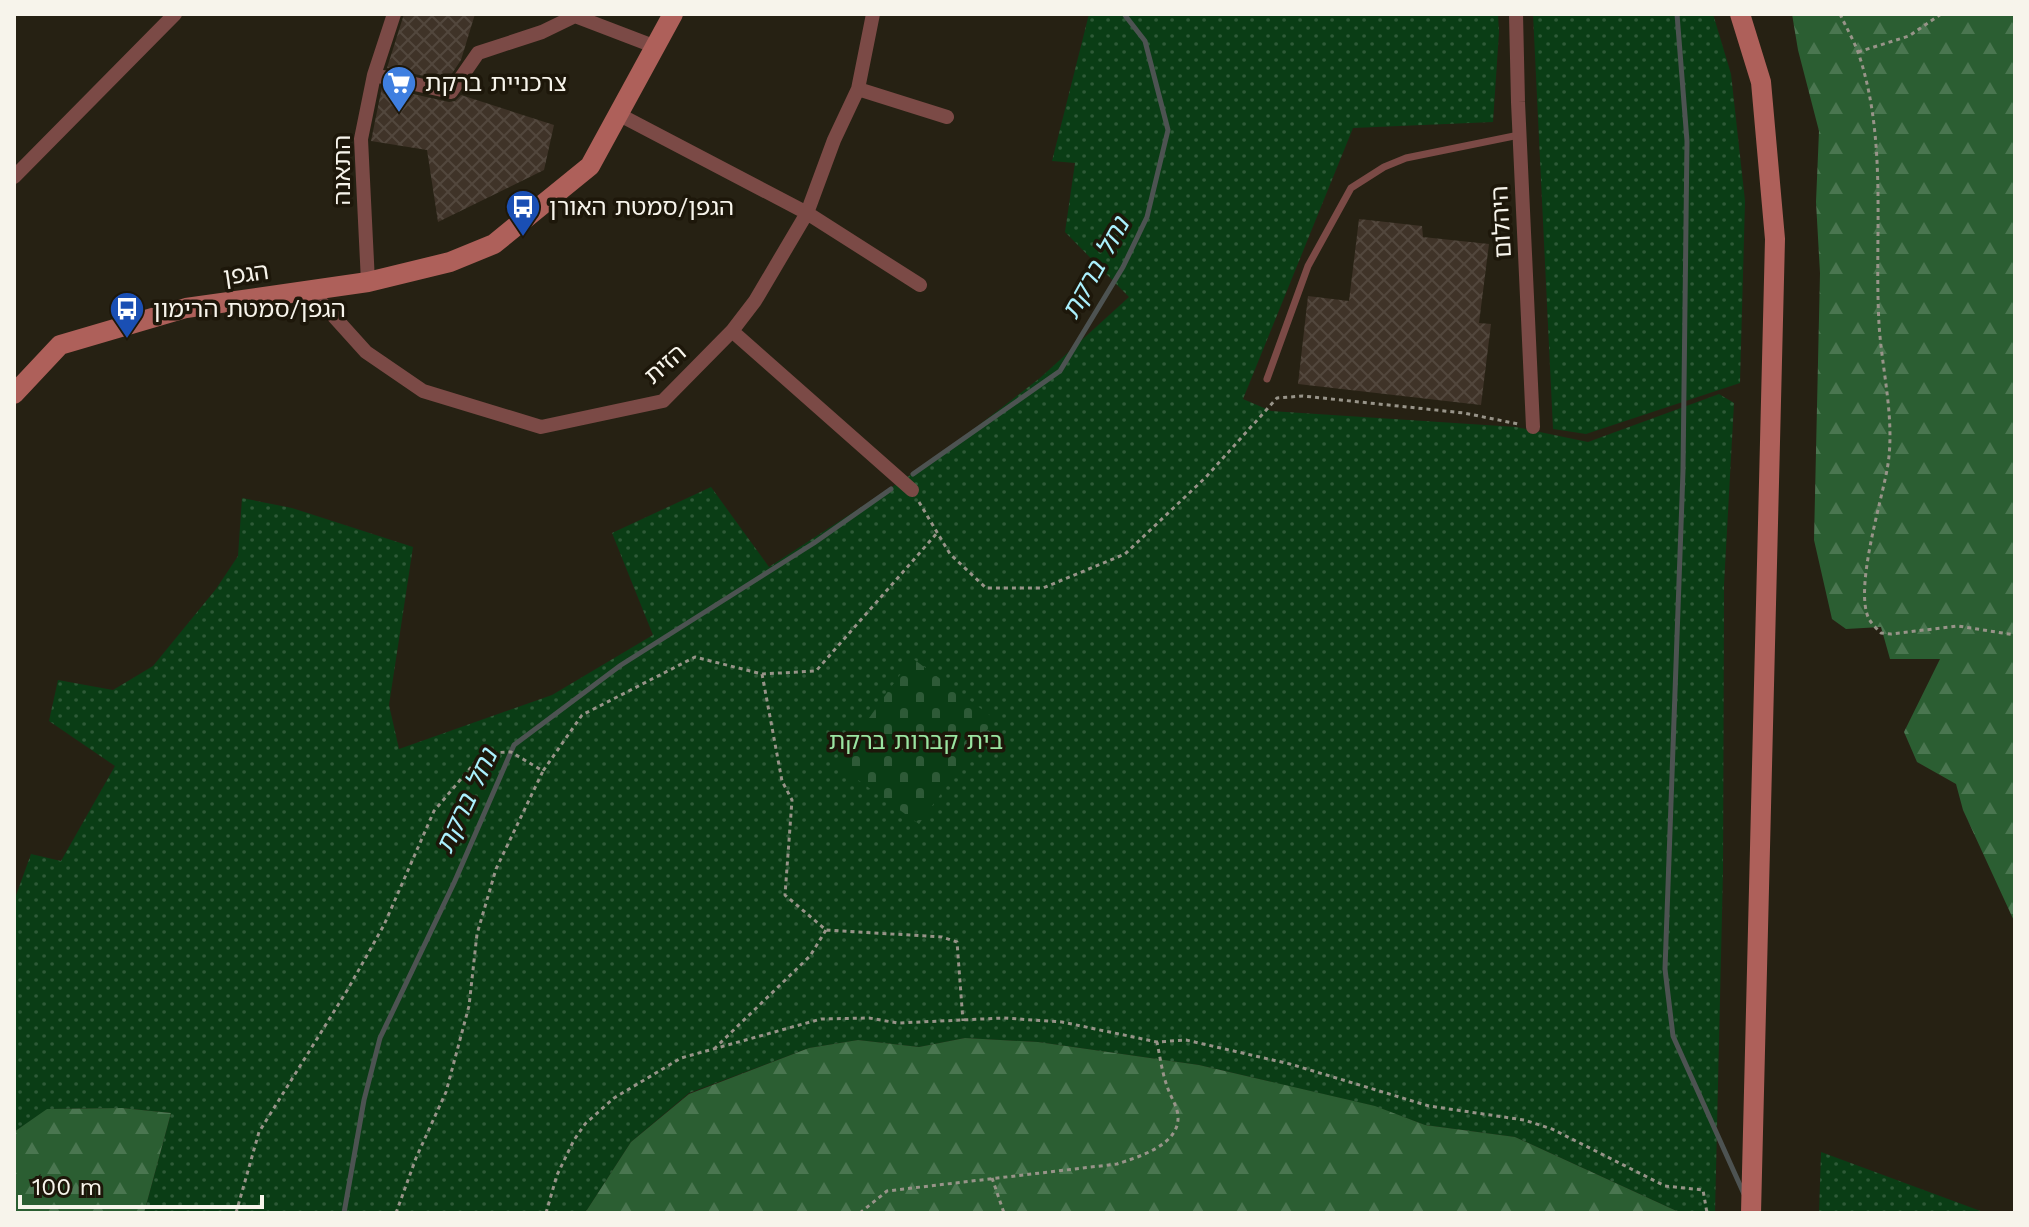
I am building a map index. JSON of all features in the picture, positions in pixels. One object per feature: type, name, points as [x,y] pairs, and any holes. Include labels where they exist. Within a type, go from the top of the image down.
[{"type":"main road","name":"הגפן","points":[[14,394],[60,345],[186,308],[368,282],[450,262],[494,244],[590,166],[673,14]]},
{"type":"main road","points":[[1740,14],[1761,82],[1775,239],[1751,1213]]},
{"type":"street","points":[[14,177],[175,14]]},
{"type":"street","name":"התאנה","points":[[368,282],[361,139],[374,75],[394,14]]},
{"type":"street","name":"הזית","points":[[311,291],[366,352],[423,391],[541,427],[663,401],[732,331],[755,301],[807,213],[834,140],[858,89],[873,14]]},
{"type":"street","name":"היהלום","points":[[1516,14],[1533,427]]},
{"type":"street","points":[[374,75],[451,92],[478,53],[542,32],[575,16],[656,47]]},
{"type":"street","points":[[858,89],[947,117]]},
{"type":"street","points":[[618,114],[807,213],[920,285]]},
{"type":"street","points":[[732,331],[912,490]]},
{"type":"lane","points":[[1267,379],[1308,266],[1351,188],[1384,167],[1406,158],[1519,135]]},
{"type":"path","points":[[1840,14],[1858,52],[1871,108],[1879,195],[1878,297],[1890,428],[1888,466],[1868,561],[1865,600],[1869,619],[1881,633],[1958,626],[2015,635]]},
{"type":"path","points":[[1858,52],[1909,36],[1941,14]]},
{"type":"path","points":[[912,490],[950,554],[986,588],[1043,588],[1125,554],[1206,477],[1277,398],[1303,396],[1464,413],[1533,427]]},
{"type":"path","points":[[396,1213],[416,1158],[446,1092],[469,1006],[477,934],[496,869],[543,771],[582,715],[695,657],[762,674],[816,671],[938,532]]},
{"type":"path","points":[[762,674],[782,781],[792,800],[785,895],[826,930],[942,937],[957,942],[963,1021]]},
{"type":"path","points":[[236,1213],[259,1132],[384,925],[434,811],[483,753],[511,752],[543,771]]},
{"type":"path","points":[[713,1049],[810,956],[826,930]]},
{"type":"path","points":[[546,1213],[557,1175],[585,1124],[614,1098],[681,1058],[821,1019],[869,1018],[898,1023],[1004,1018],[1062,1022],[1157,1042],[1186,1040],[1290,1064],[1429,1106],[1524,1120],[1552,1129],[1665,1186],[1703,1190],[1707,1213]]},
{"type":"path","points":[[860,1213],[887,1191],[1117,1164],[1145,1155],[1169,1138],[1178,1121],[1157,1042]]},
{"type":"path","points":[[992,1178],[1004,1213]]},
{"type":"green space","points":[[1089,14],[1498,14],[1493,122],[1353,128],[1243,399],[1271,411],[1516,427],[1588,442],[1719,394],[1734,403],[1724,585],[1723,871],[1715,1213],[1681,1213],[1515,1137],[1425,1125],[1374,1106],[1199,1065],[1038,1042],[965,1038],[919,1047],[858,1040],[809,1048],[689,1093],[631,1142],[585,1213],[144,1213],[171,1113],[122,1108],[48,1109],[14,1132],[14,901],[31,854],[61,861],[115,766],[49,721],[58,680],[113,690],[153,666],[216,589],[238,556],[242,498],[292,508],[413,547],[389,705],[399,749],[552,695],[653,635],[612,533],[711,487],[769,567],[935,459],[1040,378],[1129,297],[1065,232],[1075,163],[1052,161]]},
{"type":"green space","points":[[1533,14],[1713,14],[1731,74],[1745,201],[1740,383],[1586,434],[1553,429]]},
{"type":"green space","points":[[1792,14],[2015,14],[2015,923],[1963,810],[1956,784],[1917,762],[1904,732],[1940,659],[1890,659],[1881,627],[1846,629],[1832,619],[1814,540],[1820,273],[1816,202],[1819,131]]},
{"type":"green space","name":"בית קברות ברקת","points":[[912,658],[995,719],[919,824],[836,764]]},
{"type":"green space","points":[[965,1038],[1038,1042],[1199,1065],[1375,1106],[1425,1125],[1515,1137],[1681,1213],[585,1213],[631,1142],[689,1094],[809,1048],[858,1040],[919,1047]]},
{"type":"green space","points":[[122,1108],[171,1113],[144,1213],[14,1213],[14,1132],[47,1109]]},
{"type":"green space","points":[[1821,1152],[1986,1213],[1819,1213]]},
{"type":"building","points":[[404,14],[475,14],[461,60],[447,81],[387,68]]},
{"type":"building","points":[[382,87],[449,102],[461,95],[554,125],[544,170],[438,222],[427,150],[371,141]]},
{"type":"building","points":[[1359,219],[1422,226],[1423,237],[1489,244],[1479,323],[1491,324],[1481,405],[1298,384],[1308,296],[1349,301]]},
{"type":"waterway","name":"נחל ברקת","points":[[913,474],[1060,371],[1123,267],[1147,217],[1168,130],[1145,41],[1124,14]]},
{"type":"waterway","points":[[1677,14],[1687,141],[1683,471],[1665,969],[1673,1036],[1744,1194]]},
{"type":"waterway","name":"נחל ברקת","points":[[344,1213],[364,1100],[380,1038],[454,883],[514,745],[621,665],[814,543],[891,489]]},
{"type":"place","name":"צרכניית ברקת","points":[[399,114]]},
{"type":"place","name":"הגפן/סמטת האורן","points":[[523,238]]},
{"type":"place","name":"הגפן/סמטת הרימון","points":[[127,340]]}]
